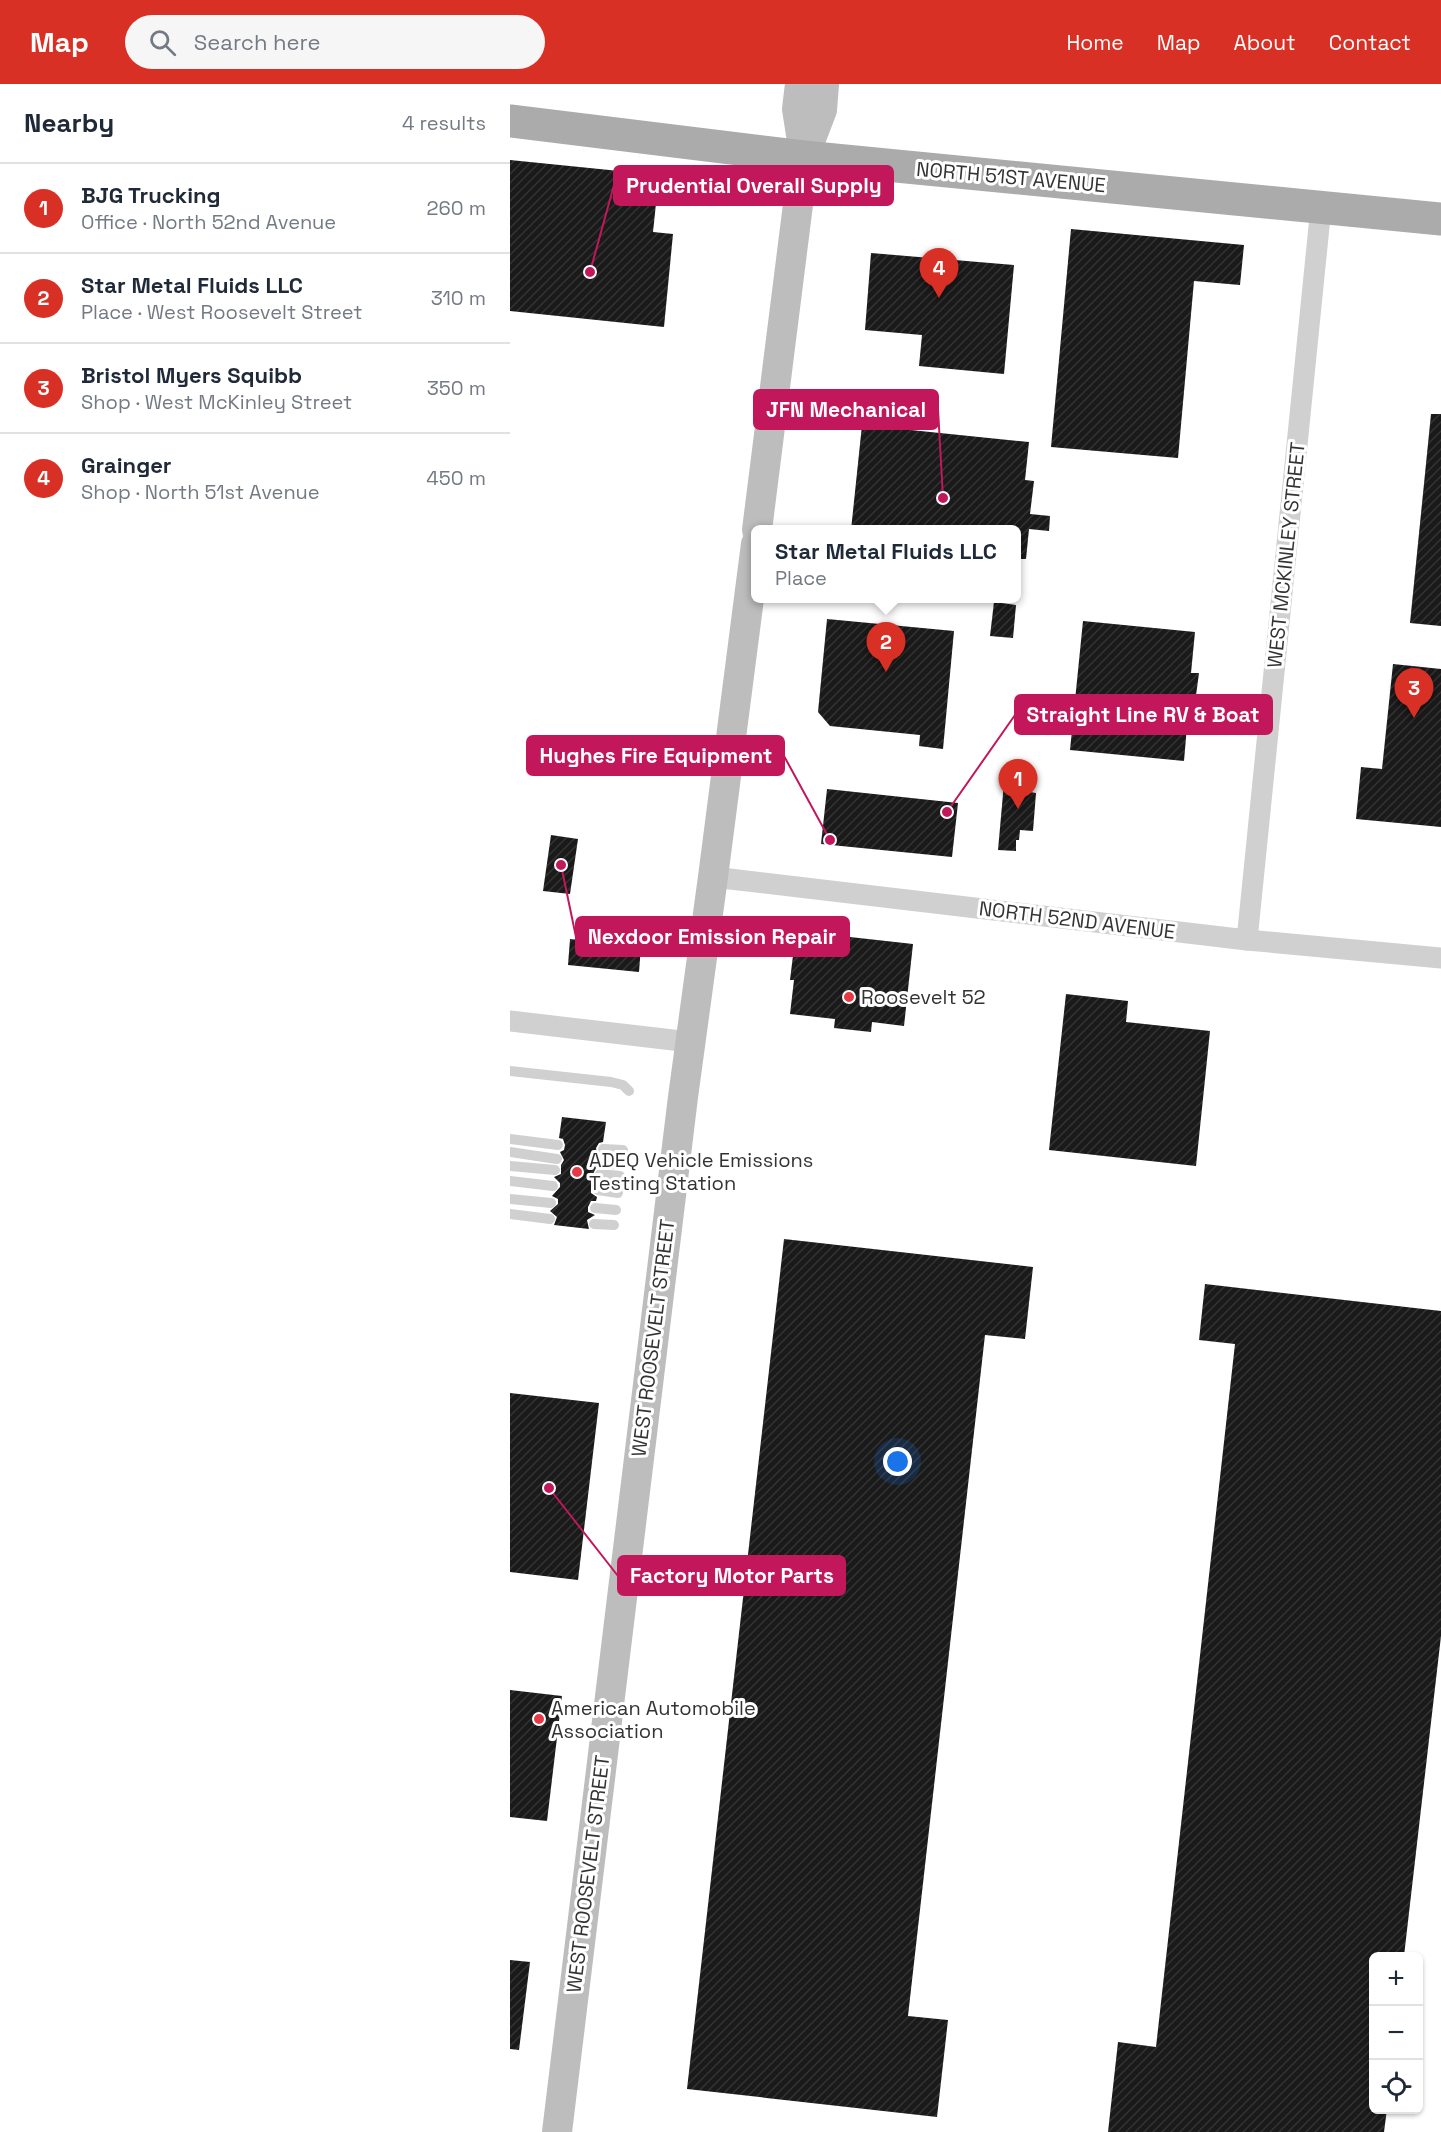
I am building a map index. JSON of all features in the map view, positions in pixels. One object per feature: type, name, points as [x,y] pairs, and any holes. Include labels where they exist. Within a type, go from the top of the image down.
[{"type":"main road","name":"NORTH 51ST AVENUE","points":[[510,121],[804,157],[1441,219]]},
{"type":"street","points":[[800,84],[797,109],[804,157]]},
{"type":"street","points":[[758,525],[804,157],[822,110],[824,84]]},
{"type":"street","name":"WEST MCKINLEY STREET","points":[[1247,940],[1321,207]]},
{"type":"street","name":"WEST ROOSEVELT STREET","points":[[557,2132],[690,1042],[751,583]]},
{"type":"street","name":"NORTH 52ND AVENUE","points":[[713,877],[1247,940],[1441,958]]},
{"type":"street","points":[[510,1021],[690,1042]]},
{"type":"lane","points":[[510,1071],[611,1082],[623,1085],[629,1091]]},
{"type":"lane","points":[[510,1139],[558,1145]]},
{"type":"lane","points":[[603,1149],[623,1150]]},
{"type":"lane","points":[[510,1152],[556,1164],[510,1166]]},
{"type":"lane","points":[[600,1168],[621,1170]]},
{"type":"lane","points":[[510,1181],[553,1186]]},
{"type":"lane","points":[[598,1190],[618,1193]]},
{"type":"lane","points":[[510,1199],[551,1203]]},
{"type":"lane","points":[[596,1208],[616,1210]]},
{"type":"lane","points":[[510,1214],[550,1219]]},
{"type":"lane","points":[[594,1224],[615,1225]]},
{"type":"building","points":[[510,160],[659,175],[653,232],[673,234],[664,327],[510,311]]},
{"type":"building","points":[[1071,229],[1244,245],[1240,285],[1194,281],[1178,458],[1051,447]]},
{"type":"building","points":[[871,253],[1014,265],[1004,374],[919,366],[922,335],[865,330]]},
{"type":"building","points":[[1431,414],[1441,414],[1441,626],[1410,623]]},
{"type":"building","points":[[862,425],[1029,442],[1025,480],[1034,481],[1030,514],[1050,516],[1049,531],[1029,529],[1026,559],[1021,559],[1021,525],[852,525]]},
{"type":"building","points":[[994,603],[1016,605],[1013,638],[990,636]]},
{"type":"building","points":[[827,619],[954,631],[943,749],[919,746],[920,735],[830,726],[818,712]]},
{"type":"building","points":[[1083,621],[1195,632],[1191,673],[1199,673],[1195,703],[1189,703],[1184,761],[1070,750]]},
{"type":"building","points":[[1393,664],[1441,669],[1441,827],[1356,819],[1361,767],[1382,769]]},
{"type":"building","points":[[1004,783],[1031,785],[1030,792],[1036,793],[1033,831],[1020,830],[1019,840],[1016,840],[1016,851],[998,850]]},
{"type":"building","points":[[827,789],[958,803],[952,857],[821,844]]},
{"type":"building","points":[[551,835],[578,839],[570,894],[543,891]]},
{"type":"building","name":"Roosevelt 52","points":[[796,931],[913,944],[904,1026],[872,1022],[871,1032],[834,1028],[835,1019],[790,1014],[794,980],[790,980]]},
{"type":"building","points":[[570,939],[641,946],[639,972],[568,965]]},
{"type":"building","points":[[1066,994],[1128,1001],[1126,1022],[1210,1031],[1196,1166],[1049,1150]]},
{"type":"building","name":"ADEQ Vehicle Emissions Testing Station","points":[[562,1117],[606,1122],[603,1142],[599,1143],[596,1148],[600,1156],[595,1159],[596,1168],[593,1174],[595,1180],[599,1181],[591,1188],[591,1193],[597,1197],[596,1201],[591,1201],[588,1207],[588,1212],[595,1215],[587,1220],[589,1229],[554,1225],[557,1217],[550,1211],[558,1204],[558,1199],[552,1196],[560,1187],[560,1183],[554,1177],[561,1174],[561,1165],[564,1160],[560,1152],[564,1150],[565,1145],[563,1139],[559,1138]]},
{"type":"building","points":[[784,1239],[1033,1267],[1025,1339],[985,1335],[908,2016],[948,2020],[937,2117],[687,2089]]},
{"type":"building","points":[[1205,1284],[1441,1311],[1441,1636],[1404,1952],[1369,1952],[1369,2114],[1386,2114],[1384,2132],[1108,2132],[1118,2042],[1156,2047],[1235,1344],[1199,1340]]},
{"type":"building","points":[[510,1393],[599,1403],[578,1580],[510,1572]]},
{"type":"building","points":[[510,1690],[562,1696],[547,1821],[510,1817]]},
{"type":"building","points":[[510,1960],[530,1962],[519,2050],[510,2049]]},
{"type":"place","name":"Prudential Overall Supply","points":[[590,272]]},
{"type":"place","name":"Grainger","points":[[939,298]]},
{"type":"place","name":"JFN Mechanical","points":[[943,498]]},
{"type":"place","name":"Star Metal Fluids LLC","points":[[886,672]]},
{"type":"place","name":"Bristol Myers Squibb","points":[[1414,718]]},
{"type":"place","name":"BJG Trucking","points":[[1018,809]]},
{"type":"place","name":"Straight Line RV & Boat","points":[[947,812]]},
{"type":"place","name":"Hughes Fire Equipment","points":[[830,840]]},
{"type":"place","name":"Nexdoor Emission Repair","points":[[561,865]]},
{"type":"place","name":"Roosevelt 52","points":[[849,997]]},
{"type":"place","name":"ADEQ Vehicle Emissions Testing Station","points":[[577,1172]]},
{"type":"place","name":"Factory Motor Parts","points":[[549,1488]]},
{"type":"place","name":"American Automobile Association","points":[[539,1719]]}]
